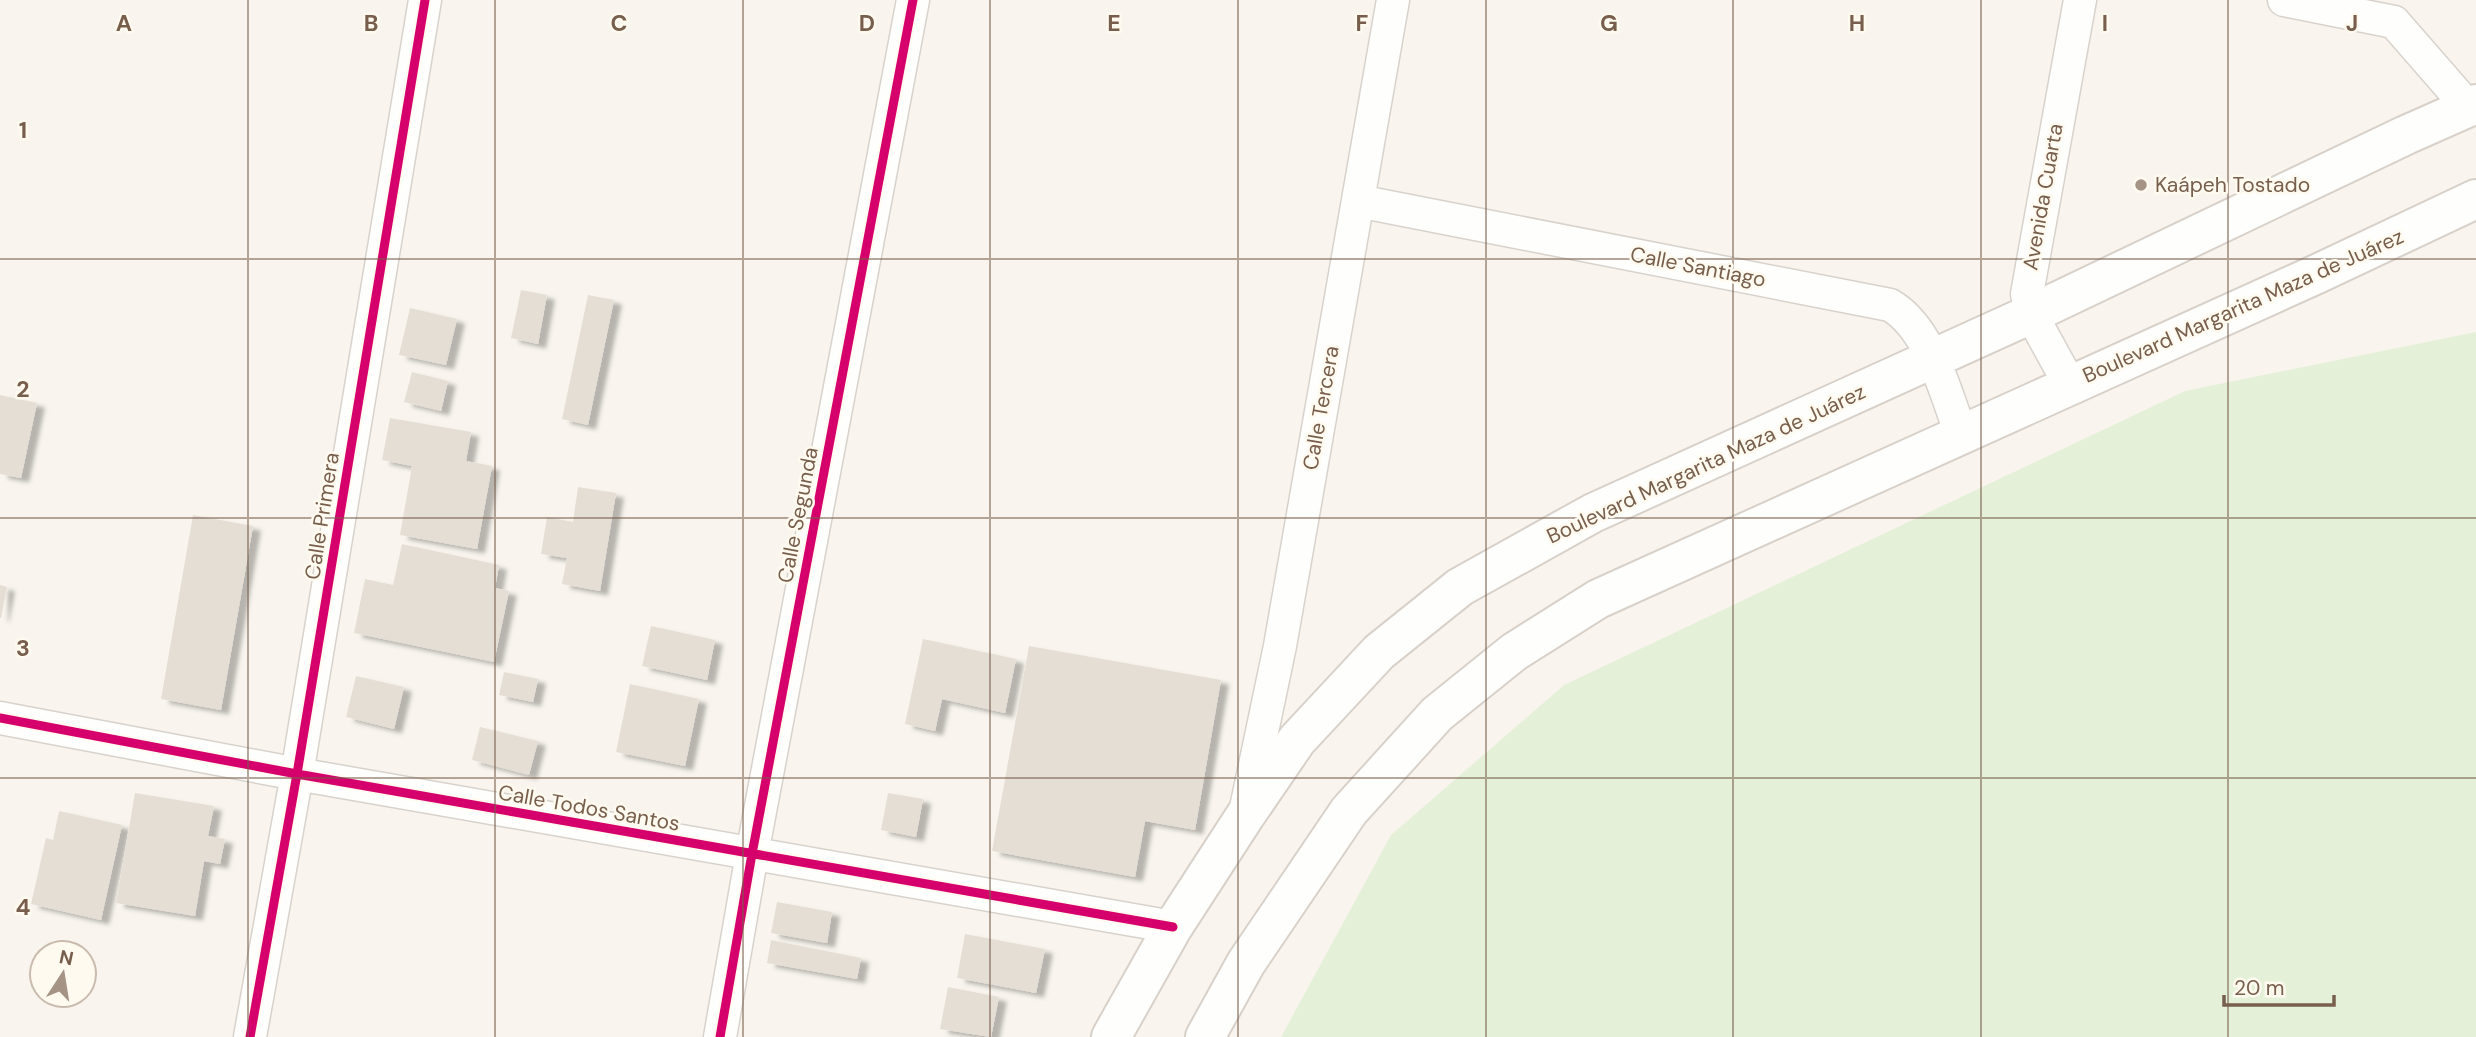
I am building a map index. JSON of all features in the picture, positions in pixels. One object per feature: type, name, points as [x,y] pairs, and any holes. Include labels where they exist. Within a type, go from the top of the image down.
[{"type":"main road","name":"Boulevard Margarita Maza de Juárez","points":[[1111,1037],[1173,927],[1297,740],[1379,652],[1460,587],[1593,513],[2031,314],[2472,106]]},
{"type":"main road","name":"Boulevard Margarita Maza de Juárez","points":[[1205,1037],[1245,963],[1349,811],[1437,714],[1505,659],[1598,599],[2317,274],[2476,199]]},
{"type":"street","name":"Calle Primera","points":[[250,1037],[297,774],[425,0]]},
{"type":"street","name":"Calle Segunda","points":[[720,1037],[913,0]]},
{"type":"street","name":"Calle Tercera","points":[[1245,816],[1280,646],[1393,0]]},
{"type":"street","name":"Avenida Cuarta","points":[[2070,385],[2031,314],[2027,294],[2028,276],[2080,0]]},
{"type":"street","points":[[2284,0],[2397,11],[2472,106]]},
{"type":"street","name":"Calle Santiago","points":[[1357,201],[1890,305],[1903,313],[1916,327],[1932,359],[1961,434]]},
{"type":"street","name":"Calle Todos Santos","points":[[0,718],[297,774],[1173,927]]},
{"type":"green space","points":[[2476,332],[2476,1037],[1281,1037],[1391,835],[1564,685],[2185,391]]},
{"type":"building","points":[[521,290],[547,295],[538,344],[511,338]]},
{"type":"building","points":[[588,295],[614,300],[588,425],[562,419]]},
{"type":"building","points":[[410,308],[457,319],[446,365],[399,355]]},
{"type":"building","points":[[412,372],[448,381],[441,411],[404,402]]},
{"type":"building","points":[[0,395],[37,403],[21,478],[0,474]]},
{"type":"building","points":[[390,418],[471,432],[466,461],[492,466],[477,549],[400,535],[412,466],[382,460]]},
{"type":"building","points":[[578,487],[616,493],[600,591],[562,584],[567,558],[541,554],[547,517],[573,522]]},
{"type":"building","points":[[193,515],[253,526],[221,710],[161,699]]},
{"type":"building","points":[[402,544],[499,565],[495,588],[509,591],[494,662],[354,633],[365,579],[393,585]]},
{"type":"building","points":[[0,585],[7,587],[1,618],[0,618]]},
{"type":"building","points":[[651,626],[715,640],[707,680],[642,666]]},
{"type":"building","points":[[923,639],[1016,659],[1005,713],[942,699],[935,731],[905,724]]},
{"type":"building","points":[[1029,646],[1221,680],[1195,830],[1145,821],[1135,877],[992,851]]},
{"type":"building","points":[[504,672],[538,679],[533,702],[499,695]]},
{"type":"building","points":[[356,676],[404,687],[394,729],[346,717]]},
{"type":"building","points":[[630,684],[699,699],[685,766],[616,752]]},
{"type":"building","points":[[480,727],[538,741],[529,775],[472,760]]},
{"type":"building","points":[[135,793],[214,806],[208,836],[225,839],[220,864],[204,861],[195,916],[116,903]]},
{"type":"building","points":[[888,793],[923,799],[916,837],[881,830]]},
{"type":"building","points":[[59,811],[122,825],[101,920],[31,904],[46,838],[53,840]]},
{"type":"building","points":[[777,902],[832,912],[827,943],[771,933]]},
{"type":"building","points":[[965,934],[1045,949],[1036,993],[957,978]]},
{"type":"building","points":[[771,940],[861,958],[857,979],[767,963]]},
{"type":"building","points":[[948,987],[999,997],[991,1037],[940,1029]]},
{"type":"cycle path","points":[[250,1037],[297,774],[425,0]]},
{"type":"cycle path","points":[[720,1037],[913,0]]},
{"type":"cycle path","points":[[0,718],[297,774],[1173,927]]},
{"type":"place","name":"Kaápeh Tostado","points":[[2141,185]]}]
